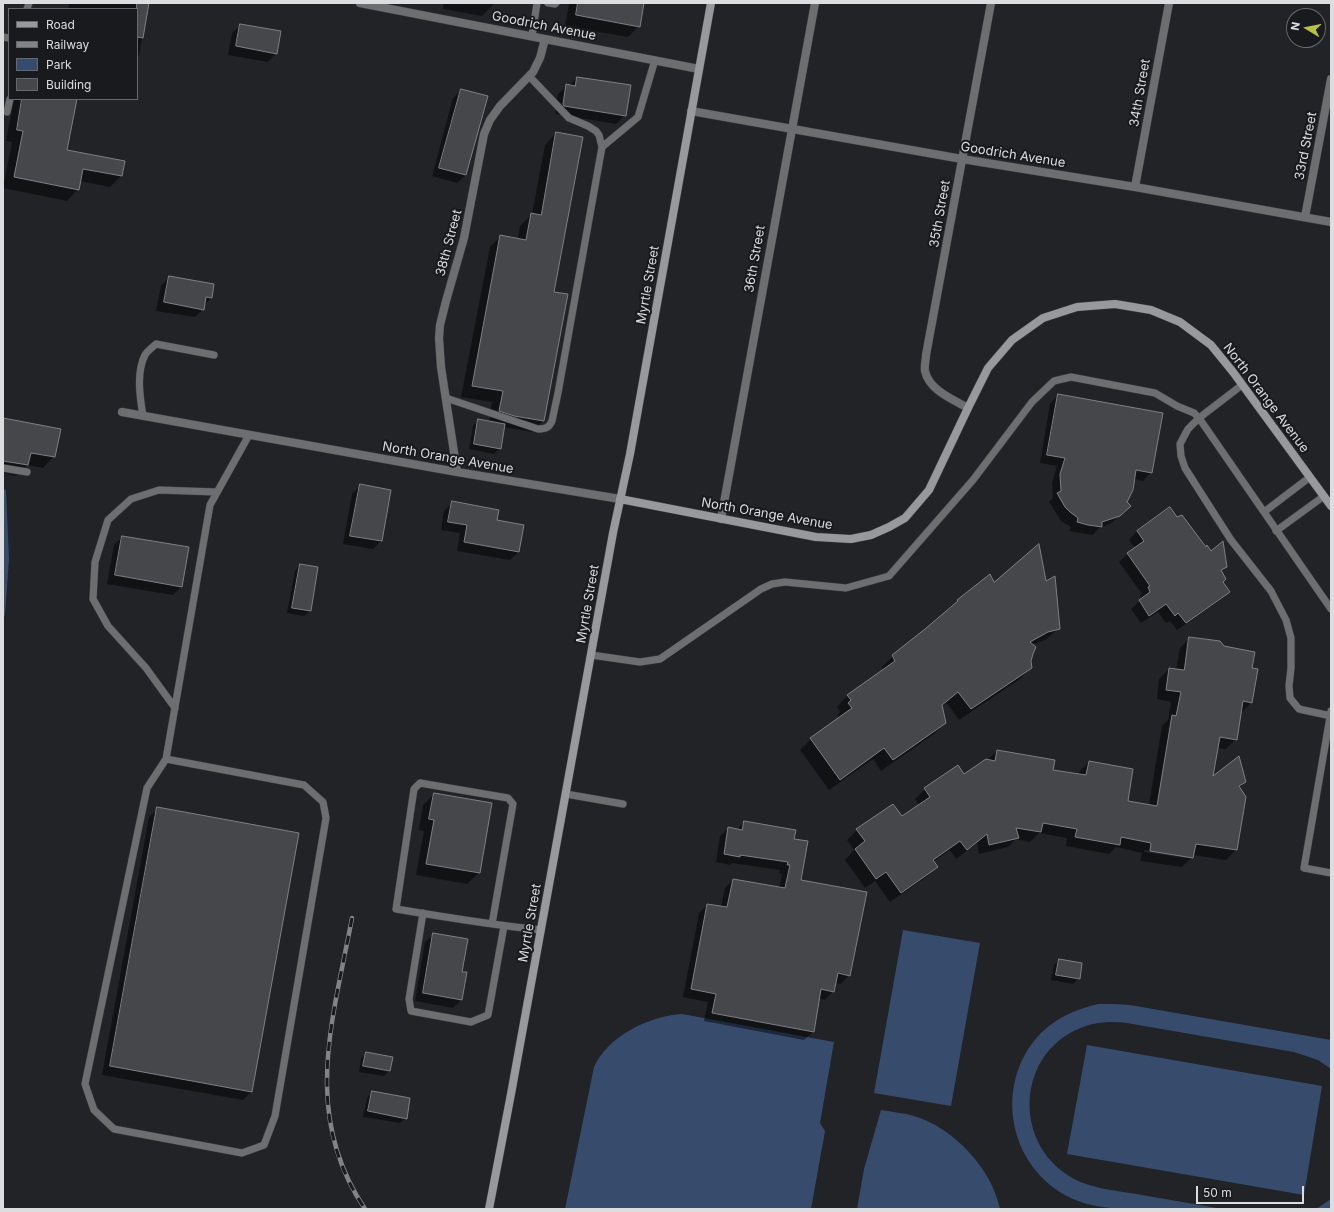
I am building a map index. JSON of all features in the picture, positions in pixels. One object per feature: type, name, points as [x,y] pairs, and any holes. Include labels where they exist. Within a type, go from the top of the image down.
[{"type":"street","name":"Goodrich Avenue","points":[[360,3],[699,69]]},
{"type":"street","name":"Myrtle Street","points":[[489,1209],[620,499],[630,454],[711,3]]},
{"type":"street","name":"36th Street","points":[[721,519],[791,128],[815,3]]},
{"type":"street","name":"35th Street","points":[[968,408],[937,389],[928,379],[925,369],[991,3]]},
{"type":"street","name":"34th Street","points":[[1135,187],[1169,3]]},
{"type":"street","name":"38th Street","points":[[457,472],[440,367],[440,325],[464,238],[484,134],[490,120],[500,106],[530,76],[536,66],[545,39]]},
{"type":"street","name":"33rd Street","points":[[1305,217],[1331,79]]},
{"type":"street","name":"Goodrich Avenue","points":[[691,111],[1331,222]]},
{"type":"street","name":"North Orange Avenue","points":[[122,412],[457,472],[620,499],[816,537],[852,539],[871,535],[890,527],[905,518],[929,490],[988,368],[1012,340],[1043,318],[1077,307],[1115,304],[1151,310],[1180,322],[1211,345],[1331,506]]},
{"type":"lane","points":[[532,36],[537,3]]},
{"type":"lane","points":[[548,3],[556,3]]},
{"type":"lane","points":[[602,147],[638,117],[655,60]]},
{"type":"lane","points":[[446,398],[530,427],[543,429],[550,426],[552,421],[602,147],[599,135],[596,131],[569,118],[530,76]]},
{"type":"lane","points":[[8,112],[10,100]]},
{"type":"lane","points":[[143,416],[140,402],[140,369],[145,354],[156,344],[214,354]]},
{"type":"lane","points":[[591,655],[640,662],[660,659],[772,584],[785,582],[846,588],[889,576],[973,480],[1032,402],[1054,381],[1071,376],[1155,393],[1177,406],[1194,413],[1199,418],[1331,609]]},
{"type":"lane","points":[[1242,385],[1199,418],[1188,429],[1180,444],[1181,456],[1185,468],[1232,540],[1270,591],[1286,620],[1291,638],[1290,698],[1299,709],[1331,714],[1304,868],[1331,873]]},
{"type":"lane","points":[[166,759],[304,785],[323,802],[326,818],[275,1116],[264,1145],[242,1153],[114,1129],[94,1110],[85,1084],[147,788],[166,759],[210,505],[249,435]]},
{"type":"lane","points":[[3,468],[27,472]]},
{"type":"lane","points":[[1264,512],[1310,477]]},
{"type":"lane","points":[[175,708],[146,668],[108,626],[93,599],[95,562],[108,520],[131,499],[159,490],[216,492]]},
{"type":"lane","points":[[1276,531],[1324,496]]},
{"type":"lane","points":[[492,924],[513,804],[508,798],[420,783],[414,789],[396,909],[504,926],[541,930]]},
{"type":"lane","points":[[566,794],[623,804]]},
{"type":"lane","points":[[423,913],[409,999],[412,1011],[471,1022],[488,1015],[504,926]]},
{"type":"green space","points":[[3,489],[6,490],[9,559],[5,615],[3,619]]},
{"type":"green space","points":[[903,930],[980,943],[951,1106],[874,1093]]},
{"type":"green space","points":[[1098,1004],[1130,1005],[1331,1040],[1331,1069],[1318,1060],[1294,1052],[1127,1023],[1101,1023],[1089,1025],[1076,1030],[1057,1042],[1043,1058],[1034,1076],[1030,1096],[1031,1117],[1036,1137],[1047,1155],[1062,1171],[1080,1182],[1100,1188],[1223,1209],[1123,1209],[1087,1204],[1065,1195],[1045,1180],[1030,1162],[1019,1142],[1013,1119],[1013,1096],[1017,1073],[1027,1051],[1042,1032],[1068,1014]]},
{"type":"green space","points":[[682,1014],[834,1042],[820,1123],[825,1131],[811,1209],[565,1209],[594,1067],[600,1056],[619,1037],[643,1023]]},
{"type":"green space","points":[[1087,1045],[1322,1086],[1304,1195],[1067,1154]]},
{"type":"green space","points":[[881,1110],[914,1116],[929,1122],[957,1140],[980,1165],[989,1179],[996,1194],[1000,1209],[857,1209],[864,1169]]},
{"type":"green space","points":[[1331,1199],[1331,1209],[1316,1209]]},
{"type":"building","points":[[137,3],[149,3],[143,38],[138,37]]},
{"type":"building","points":[[578,3],[644,3],[640,27],[576,15]]},
{"type":"building","points":[[240,24],[281,31],[277,54],[236,46]]},
{"type":"building","points":[[577,77],[631,85],[626,116],[564,106],[566,84],[575,86]]},
{"type":"building","points":[[461,89],[488,96],[466,175],[439,168]]},
{"type":"building","points":[[22,100],[77,100],[67,150],[125,161],[122,176],[83,169],[79,190],[14,177],[23,131],[17,130]]},
{"type":"building","points":[[556,132],[583,137],[554,292],[568,294],[544,421],[514,416],[499,411],[503,391],[472,386],[500,235],[526,240],[531,213],[541,215]]},
{"type":"building","points":[[169,276],[214,284],[212,298],[206,297],[204,310],[164,302]]},
{"type":"building","points":[[1058,394],[1163,413],[1152,473],[1136,470],[1133,490],[1127,502],[1131,506],[1120,516],[1102,522],[1102,527],[1077,522],[1078,518],[1065,507],[1057,493],[1061,491],[1060,474],[1065,458],[1047,455]]},
{"type":"building","points":[[3,418],[61,429],[55,457],[31,453],[28,465],[3,461]]},
{"type":"building","points":[[478,419],[505,424],[501,449],[474,444]]},
{"type":"building","points":[[360,484],[391,490],[382,541],[350,536]]},
{"type":"building","points":[[452,501],[499,510],[497,520],[524,525],[519,552],[464,542],[467,525],[448,522]]},
{"type":"building","points":[[1170,507],[1177,517],[1182,515],[1206,547],[1207,545],[1211,551],[1223,541],[1227,567],[1221,570],[1226,579],[1223,582],[1230,592],[1186,623],[1178,613],[1175,616],[1166,604],[1149,616],[1139,600],[1150,592],[1148,587],[1150,586],[1127,553],[1144,541],[1137,531]]},
{"type":"building","points":[[122,536],[189,547],[182,587],[115,575]]},
{"type":"building","points":[[1039,544],[1046,581],[1055,576],[1060,629],[1048,632],[1030,642],[1036,647],[1031,661],[1032,668],[971,709],[958,692],[942,705],[946,723],[893,760],[884,748],[840,780],[810,738],[852,708],[848,703],[851,700],[847,695],[895,661],[892,655],[990,574],[994,582]]},
{"type":"building","points":[[300,564],[318,567],[311,611],[292,608]]},
{"type":"building","points":[[1189,637],[1220,641],[1224,646],[1255,652],[1252,668],[1258,669],[1252,703],[1243,701],[1237,740],[1220,737],[1213,776],[1239,756],[1246,782],[1239,786],[1246,797],[1237,850],[1196,844],[1193,858],[1150,851],[1151,843],[1121,837],[1120,845],[1075,837],[1077,829],[1043,823],[1041,832],[1016,828],[1019,838],[989,845],[987,834],[967,850],[960,841],[933,860],[938,867],[901,893],[886,872],[876,879],[855,849],[865,841],[856,829],[893,804],[902,816],[930,797],[924,788],[958,765],[964,774],[986,759],[995,761],[997,750],[1055,760],[1053,770],[1086,775],[1089,761],[1133,769],[1128,801],[1157,806],[1172,715],[1176,716],[1181,692],[1166,690],[1169,668],[1184,670]]},
{"type":"building","points":[[434,793],[492,803],[480,873],[426,864],[434,820],[429,819]]},
{"type":"building","points":[[157,807],[299,833],[252,1092],[110,1066]]},
{"type":"building","points":[[744,821],[796,830],[794,839],[808,841],[801,880],[867,892],[850,976],[838,973],[834,992],[821,989],[814,1032],[712,1013],[716,994],[691,989],[707,904],[727,907],[733,879],[785,888],[790,865],[787,865],[788,862],[724,854],[728,827],[742,830]]},
{"type":"building","points":[[433,933],[468,939],[462,972],[467,972],[462,1000],[423,993]]},
{"type":"building","points":[[1059,959],[1082,963],[1080,979],[1056,975]]},
{"type":"building","points":[[366,1052],[393,1057],[390,1071],[363,1066]]},
{"type":"building","points":[[372,1091],[410,1098],[407,1119],[368,1111]]},
{"type":"railway","points":[[352,918],[331,1030],[327,1066],[328,1102],[333,1138],[345,1173],[365,1209]]}]
